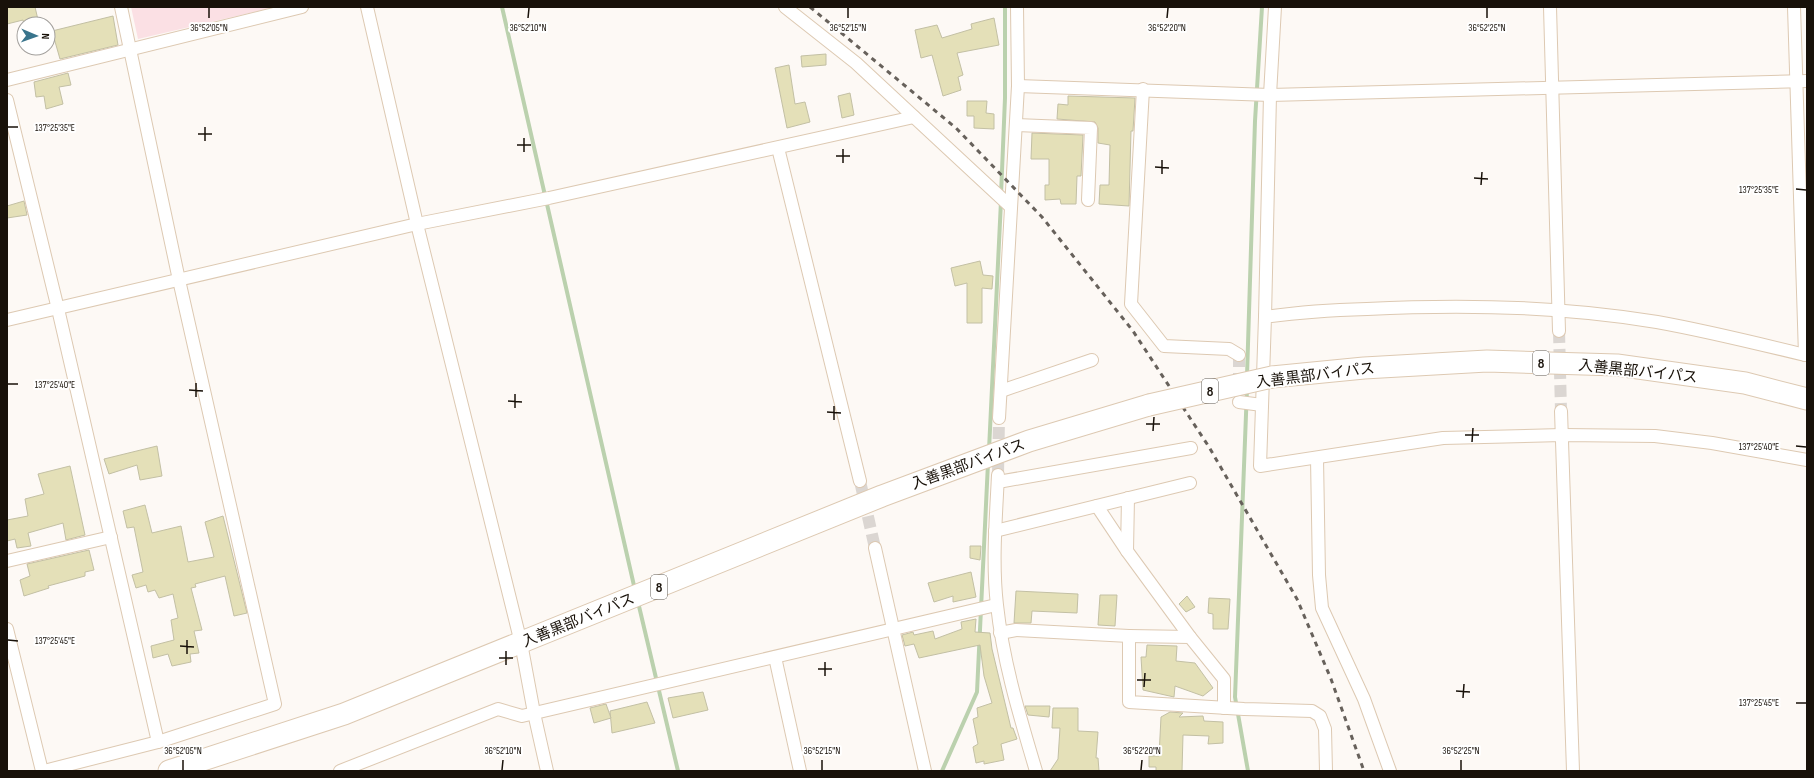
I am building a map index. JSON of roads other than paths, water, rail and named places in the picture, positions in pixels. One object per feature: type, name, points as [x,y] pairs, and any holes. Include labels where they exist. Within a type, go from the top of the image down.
[{"type":"highway","name":"入善黒部バイパス","points":[[169,771],[344,714],[521,644],[890,493],[1029,441],[1149,405],[1272,377],[1364,368],[1487,361],[1618,365],[1745,383],[1807,399]]},
{"type":"street","points":[[7,629],[43,771],[158,742],[275,704],[179,280],[131,48],[121,7]]},
{"type":"street","points":[[7,80],[131,48],[302,7]]},
{"type":"street","points":[[367,7],[417,224],[521,644],[547,771]]},
{"type":"street","points":[[785,7],[856,63],[1011,207]]},
{"type":"street","points":[[999,418],[1018,86],[1017,7]]},
{"type":"street","points":[[1275,7],[1270,95],[1260,466],[1443,438],[1562,435],[1655,436],[1712,443],[1807,460]]},
{"type":"street","points":[[1550,7],[1559,331]]},
{"type":"street","points":[[1265,317],[1296,312],[1432,305],[1559,310],[1656,322],[1744,339],[1806,355],[1802,81],[1794,7]]},
{"type":"street","points":[[1018,86],[1143,89],[1270,95],[1802,81]]},
{"type":"street","points":[[1143,89],[1131,304],[1164,346],[1230,349],[1239,355]]},
{"type":"street","points":[[7,100],[58,309],[158,742]]},
{"type":"street","points":[[7,320],[417,224],[778,148],[914,117]]},
{"type":"street","points":[[1016,125],[1091,128],[1088,200]]},
{"type":"street","points":[[778,148],[860,481]]},
{"type":"street","points":[[1001,391],[1092,360]]},
{"type":"street","points":[[1239,402],[1262,405]]},
{"type":"street","points":[[1561,411],[1573,771]]},
{"type":"street","points":[[1036,771],[1016,704],[1000,633],[996,605],[995,531],[998,478],[1191,448]]},
{"type":"street","points":[[1317,458],[1319,575],[1322,608],[1364,699],[1390,771]]},
{"type":"street","points":[[995,531],[1190,483]]},
{"type":"street","points":[[1127,551],[1128,498]]},
{"type":"street","points":[[1096,506],[1127,551],[1224,679],[1224,708]]},
{"type":"street","points":[[7,560],[111,537]]},
{"type":"street","points":[[875,548],[892,630],[925,771]]},
{"type":"street","points":[[340,771],[498,709],[522,716],[996,605]]},
{"type":"street","points":[[1000,633],[1016,630],[1129,636],[1190,636]]},
{"type":"street","points":[[1129,636],[1129,702],[1224,708],[1312,711],[1320,716],[1325,729],[1326,771]]},
{"type":"street","points":[[775,657],[800,771]]},
{"type":"waterway","points":[[502,7],[635,590]]},
{"type":"waterway","points":[[1001,195],[1005,98],[1005,7]]},
{"type":"waterway","points":[[1247,376],[1255,121],[1262,7]]},
{"type":"waterway","points":[[989,450],[1001,201]]},
{"type":"waterway","points":[[1247,389],[1235,697],[1248,771]]},
{"type":"waterway","points":[[942,771],[977,692],[988,463]]},
{"type":"waterway","points":[[638,602],[678,771]]},
{"type":"tunnel","points":[[1559,331],[1561,411]]},
{"type":"tunnel","points":[[1239,355],[1239,390]]},
{"type":"tunnel","points":[[998,475],[999,418]]},
{"type":"tunnel","points":[[860,481],[875,548]]},
{"type":"railway","points":[[810,7],[956,128],[1042,217],[1133,331],[1209,447],[1297,599],[1331,679],[1364,771]]}]
